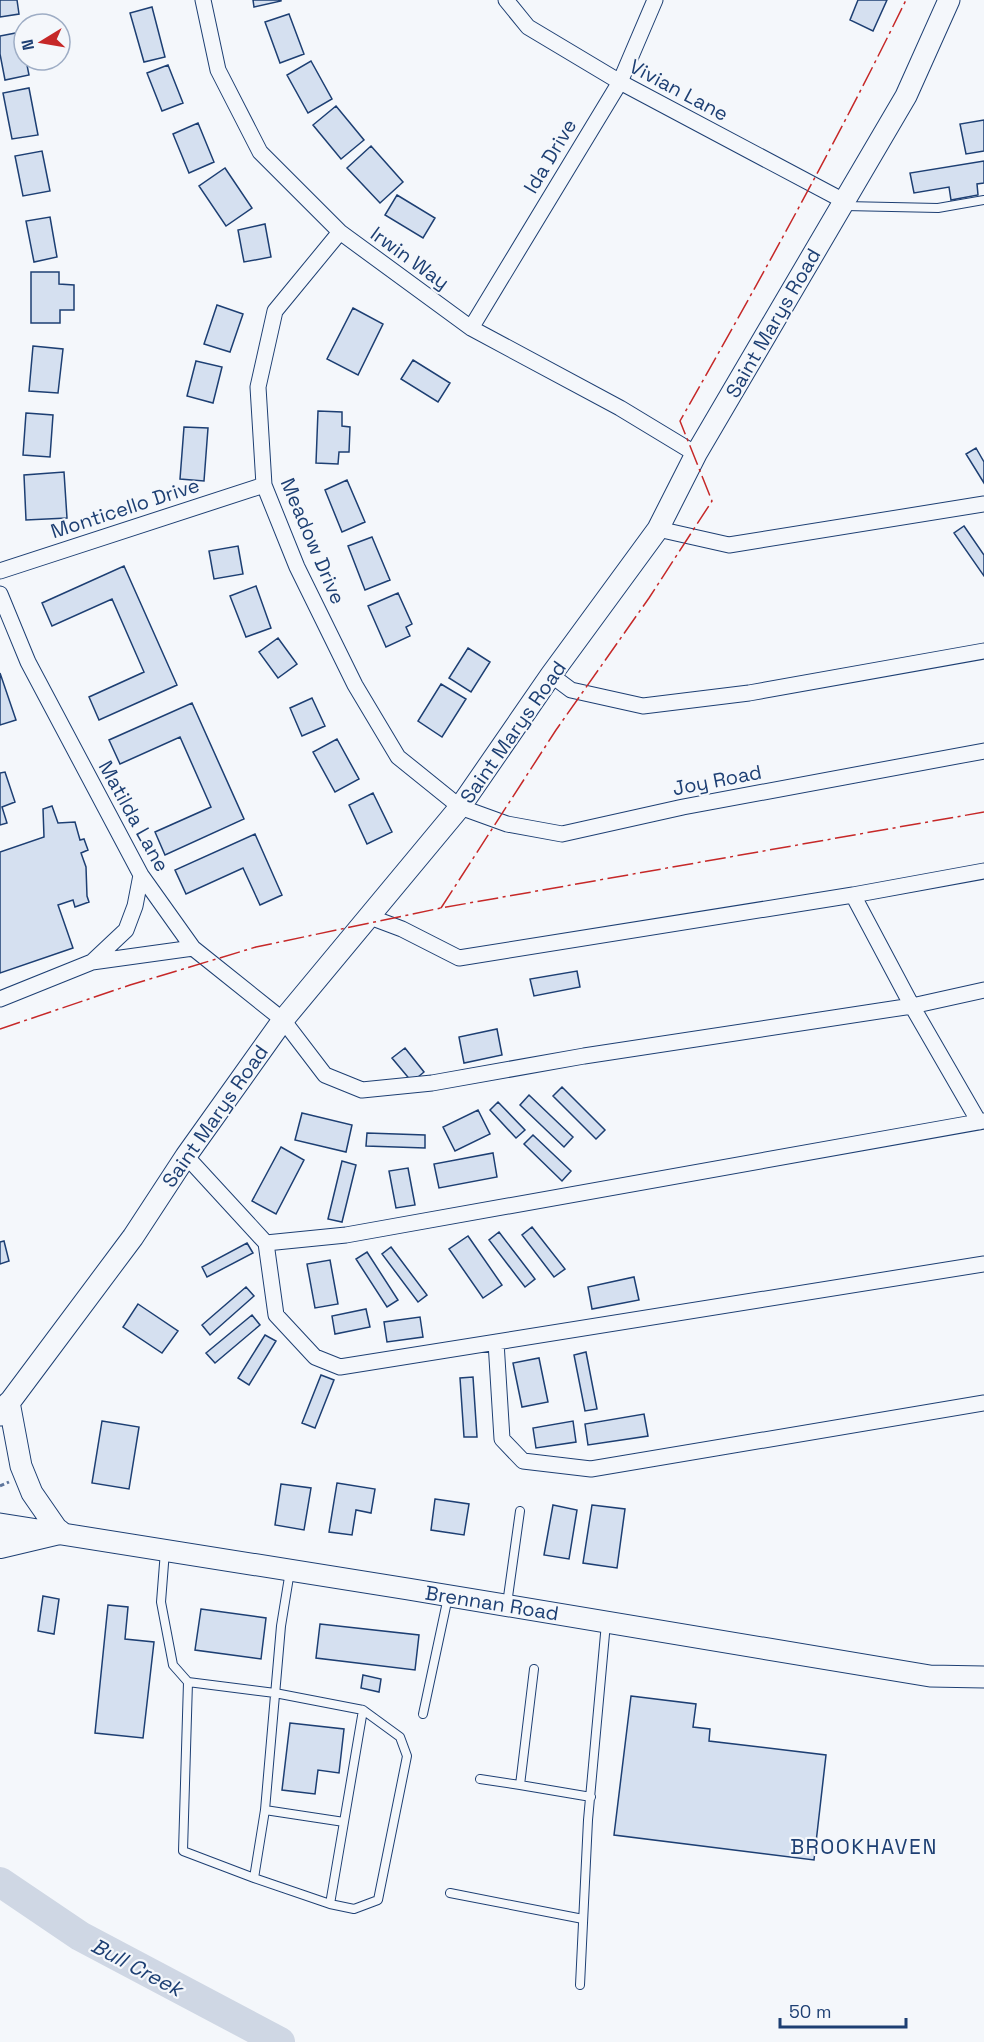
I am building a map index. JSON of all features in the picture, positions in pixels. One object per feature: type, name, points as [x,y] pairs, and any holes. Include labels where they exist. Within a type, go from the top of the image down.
[{"type":"main road","name":"Saint Marys Road","points":[[5,1408],[133,1237],[186,1156],[283,1020],[460,807],[551,675],[658,529],[696,454],[906,96],[949,0]]},
{"type":"main road","points":[[0,1546],[59,1532],[32,1493],[21,1466],[5,1408]]},
{"type":"main road","name":"Brennan Road","points":[[0,1524],[290,1569],[930,1676],[984,1677]]},
{"type":"street","name":"Irwin Way","points":[[203,0],[218,70],[260,152],[340,232],[471,328],[620,408],[696,454]]},
{"type":"street","name":"Vivian Lane","points":[[507,0],[528,27],[620,82],[843,204]]},
{"type":"street","name":"Ida Drive","points":[[471,328],[620,82],[655,0]]},
{"type":"street","name":"Meadow Drive","points":[[340,232],[275,311],[258,387],[264,485],[297,567],[355,685],[398,757],[460,807]]},
{"type":"street","name":"Monticello Drive","points":[[0,571],[264,485]]},
{"type":"street","points":[[658,529],[729,545],[984,504]]},
{"type":"street","name":"Matilda Lane","points":[[0,594],[28,662],[141,875],[193,948],[283,1020],[325,1075],[362,1090],[432,1083],[584,1056],[912,1006],[984,990]]},
{"type":"street","points":[[551,675],[571,690],[643,706],[749,693],[984,651]]},
{"type":"street","name":"Joy Road","points":[[460,807],[507,824],[562,834],[683,807],[984,752]]},
{"type":"street","points":[[370,917],[402,929],[459,958],[984,872]]},
{"type":"street","points":[[92,962],[126,930],[135,906],[141,875]]},
{"type":"street","points":[[266,1243],[346,1235],[982,1121],[912,1006],[853,895]]},
{"type":"street","points":[[0,999],[92,962],[193,948]]},
{"type":"street","points":[[186,1156],[266,1243],[276,1315],[315,1357],[340,1367],[984,1264]]},
{"type":"street","points":[[496,1342],[502,1439],[523,1461],[591,1469],[984,1403]]},
{"type":"lane","points":[[843,204],[938,208],[984,200]]},
{"type":"lane","points":[[507,1605],[520,1511]]},
{"type":"lane","points":[[165,1549],[161,1602],[173,1665],[188,1682],[275,1693],[363,1710],[400,1737],[407,1756],[378,1900],[354,1909],[330,1904],[183,1851],[188,1682]]},
{"type":"lane","points":[[254,1878],[265,1810],[281,1626],[290,1569]]},
{"type":"lane","points":[[423,1714],[448,1595]]},
{"type":"lane","points":[[580,1985],[588,1820],[606,1622]]},
{"type":"lane","points":[[520,1785],[534,1669]]},
{"type":"lane","points":[[330,1904],[363,1710]]},
{"type":"lane","points":[[480,1779],[591,1797]]},
{"type":"lane","points":[[265,1810],[344,1822]]},
{"type":"lane","points":[[450,1893],[583,1919]]},
{"type":"building","points":[[0,0],[17,0],[19,12],[0,17]]},
{"type":"building","points":[[253,0],[281,0],[281,1],[254,7]]},
{"type":"building","points":[[858,0],[887,0],[873,31],[850,20]]},
{"type":"building","points":[[152,7],[165,57],[144,62],[130,13]]},
{"type":"building","points":[[289,14],[304,54],[280,63],[265,22]]},
{"type":"building","points":[[12,34],[12,72],[28,72],[29,75],[5,80],[0,54],[0,36]]},
{"type":"building","points":[[311,61],[332,99],[308,113],[287,75]]},
{"type":"building","points":[[168,65],[183,103],[162,111],[147,73]]},
{"type":"building","points":[[29,88],[38,135],[12,139],[3,93]]},
{"type":"building","points":[[336,106],[364,140],[341,159],[313,125]]},
{"type":"building","points":[[984,120],[984,151],[966,154],[960,124]]},
{"type":"building","points":[[198,123],[214,162],[189,173],[173,134]]},
{"type":"building","points":[[371,146],[403,182],[380,203],[347,168]]},
{"type":"building","points":[[42,151],[50,191],[23,196],[15,156]]},
{"type":"building","points":[[984,161],[984,183],[977,184],[978,195],[951,200],[949,187],[914,193],[910,173]]},
{"type":"building","points":[[225,168],[252,208],[226,226],[199,186]]},
{"type":"building","points":[[397,195],[435,218],[423,238],[385,215]]},
{"type":"building","points":[[50,217],[57,257],[34,262],[26,221]]},
{"type":"building","points":[[265,224],[271,257],[244,262],[238,230]]},
{"type":"building","points":[[31,272],[59,272],[59,284],[74,285],[74,310],[60,310],[60,323],[31,323]]},
{"type":"building","points":[[217,305],[243,314],[230,352],[204,344]]},
{"type":"building","points":[[353,308],[383,324],[358,375],[327,359]]},
{"type":"building","points":[[33,346],[63,349],[58,393],[29,391]]},
{"type":"building","points":[[413,360],[450,383],[438,402],[401,379]]},
{"type":"building","points":[[196,361],[222,367],[213,403],[187,396]]},
{"type":"building","points":[[318,411],[342,412],[342,426],[350,427],[349,452],[339,452],[338,464],[316,463]]},
{"type":"building","points":[[26,413],[53,415],[50,457],[23,455]]},
{"type":"building","points":[[184,427],[208,428],[204,481],[180,479]]},
{"type":"building","points":[[976,448],[984,462],[984,483],[966,454]]},
{"type":"building","points":[[64,472],[67,518],[26,520],[24,475]]},
{"type":"building","points":[[347,480],[365,522],[342,532],[325,490]]},
{"type":"building","points":[[964,526],[984,555],[984,576],[954,533]]},
{"type":"building","points":[[372,537],[390,580],[365,590],[348,546]]},
{"type":"building","points":[[238,546],[243,574],[214,579],[209,551]]},
{"type":"building","points":[[124,566],[177,685],[99,720],[89,697],[144,672],[112,599],[52,626],[42,603]]},
{"type":"building","points":[[256,586],[271,628],[246,637],[230,596]]},
{"type":"building","points":[[398,593],[412,624],[406,627],[410,636],[386,647],[368,606]]},
{"type":"building","points":[[278,638],[297,664],[278,678],[259,652]]},
{"type":"building","points":[[468,648],[490,662],[471,692],[449,678]]},
{"type":"building","points":[[0,673],[16,720],[0,725]]},
{"type":"building","points":[[441,684],[466,699],[442,737],[418,721]]},
{"type":"building","points":[[312,698],[325,726],[302,736],[290,708]]},
{"type":"building","points":[[192,703],[244,819],[165,855],[155,832],[211,807],[180,737],[120,764],[109,740]]},
{"type":"building","points":[[337,739],[359,779],[335,792],[313,752]]},
{"type":"building","points":[[5,772],[15,802],[2,807],[7,823],[0,825],[0,773]]},
{"type":"building","points":[[373,793],[392,832],[367,844],[349,805]]},
{"type":"building","points":[[52,806],[58,823],[75,822],[80,840],[84,839],[88,850],[81,853],[86,867],[89,902],[75,907],[73,900],[58,905],[73,948],[0,973],[0,852],[44,837],[43,809]]},
{"type":"building","points":[[255,834],[282,895],[260,905],[243,868],[186,894],[175,870]]},
{"type":"building","points":[[577,971],[580,987],[534,996],[530,979]]},
{"type":"building","points":[[497,1029],[502,1055],[464,1063],[459,1037]]},
{"type":"building","points":[[405,1048],[424,1072],[412,1082],[392,1058]]},
{"type":"building","points":[[562,1087],[605,1130],[596,1139],[553,1096]]},
{"type":"building","points":[[529,1095],[573,1137],[564,1147],[520,1105]]},
{"type":"building","points":[[498,1102],[525,1130],[516,1138],[490,1110]]},
{"type":"building","points":[[478,1110],[490,1134],[455,1151],[443,1127]]},
{"type":"building","points":[[302,1113],[352,1125],[346,1152],[295,1140]]},
{"type":"building","points":[[367,1133],[425,1135],[425,1148],[366,1146]]},
{"type":"building","points":[[533,1135],[571,1171],[562,1181],[524,1144]]},
{"type":"building","points":[[281,1147],[304,1160],[276,1214],[252,1201]]},
{"type":"building","points":[[493,1153],[497,1177],[439,1188],[434,1164]]},
{"type":"building","points":[[342,1161],[356,1165],[342,1222],[328,1219]]},
{"type":"building","points":[[408,1168],[415,1205],[396,1208],[389,1171]]},
{"type":"building","points":[[532,1227],[565,1269],[554,1277],[522,1235]]},
{"type":"building","points":[[499,1232],[535,1279],[525,1287],[489,1240]]},
{"type":"building","points":[[468,1236],[502,1285],[483,1298],[449,1249]]},
{"type":"building","points":[[4,1241],[9,1261],[0,1264],[0,1242]]},
{"type":"building","points":[[247,1243],[253,1253],[207,1277],[202,1267]]},
{"type":"building","points":[[391,1247],[427,1295],[418,1302],[382,1254]]},
{"type":"building","points":[[367,1252],[398,1300],[387,1307],[356,1259]]},
{"type":"building","points":[[330,1260],[338,1304],[315,1308],[307,1264]]},
{"type":"building","points":[[634,1277],[639,1300],[592,1309],[588,1287]]},
{"type":"building","points":[[246,1287],[254,1296],[210,1335],[202,1325]]},
{"type":"building","points":[[138,1304],[178,1331],[162,1353],[123,1327]]},
{"type":"building","points":[[366,1309],[370,1327],[335,1334],[332,1316]]},
{"type":"building","points":[[252,1315],[260,1325],[215,1363],[206,1353]]},
{"type":"building","points":[[420,1317],[423,1337],[387,1342],[384,1322]]},
{"type":"building","points":[[265,1335],[276,1341],[249,1385],[238,1378]]},
{"type":"building","points":[[586,1352],[597,1409],[585,1411],[574,1355]]},
{"type":"building","points":[[539,1358],[548,1402],[522,1407],[513,1363]]},
{"type":"building","points":[[321,1375],[334,1380],[315,1428],[302,1423]]},
{"type":"building","points":[[473,1377],[477,1437],[464,1437],[460,1378]]},
{"type":"building","points":[[644,1414],[648,1436],[588,1445],[585,1424]]},
{"type":"building","points":[[102,1421],[139,1427],[129,1489],[92,1483]]},
{"type":"building","points":[[573,1421],[576,1442],[536,1448],[533,1428]]},
{"type":"building","points":[[337,1483],[375,1489],[371,1513],[356,1510],[352,1535],[329,1532]]},
{"type":"building","points":[[281,1484],[311,1488],[304,1530],[275,1525]]},
{"type":"building","points":[[435,1499],[469,1504],[464,1535],[431,1530]]},
{"type":"building","points":[[553,1505],[577,1510],[569,1559],[544,1555]]},
{"type":"building","points":[[592,1505],[625,1509],[617,1568],[583,1563]]},
{"type":"building","points":[[43,1596],[59,1599],[54,1634],[38,1631]]},
{"type":"building","points":[[108,1605],[128,1607],[125,1639],[154,1642],[143,1738],[95,1733]]},
{"type":"building","points":[[201,1609],[266,1618],[261,1659],[195,1650]]},
{"type":"building","points":[[320,1624],[419,1635],[415,1670],[316,1658]]},
{"type":"building","points":[[363,1675],[381,1679],[379,1692],[361,1688]]},
{"type":"building","points":[[631,1696],[696,1704],[693,1727],[710,1729],[709,1741],[826,1755],[814,1860],[614,1835]]},
{"type":"building","points":[[290,1723],[344,1729],[339,1773],[318,1770],[315,1794],[282,1790]]},
{"type":"waterway","name":"Bull Creek","points":[[0,1882],[80,1936],[280,2042]]},
{"type":"power","points":[[441,908],[556,730],[649,598],[712,501],[680,421],[796,212],[906,0]]},
{"type":"power","points":[[0,1029],[130,985],[256,947],[441,908],[984,812]]},
{"type":"district","name":"BROOKHAVEN","points":[[864,1846]]}]
